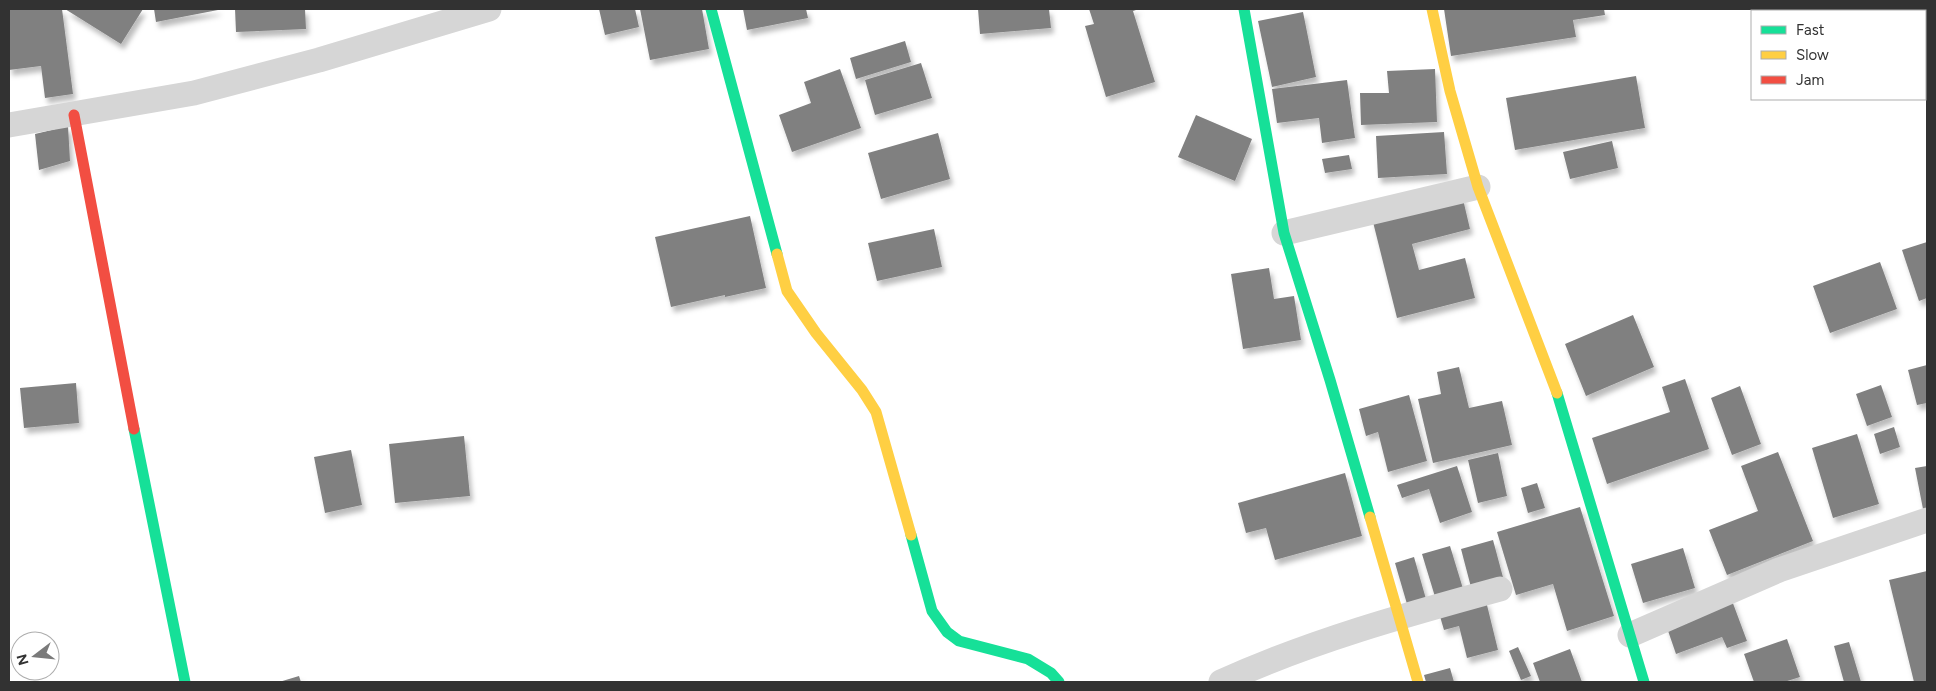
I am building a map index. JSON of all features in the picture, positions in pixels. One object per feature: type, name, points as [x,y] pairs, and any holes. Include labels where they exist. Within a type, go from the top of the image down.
[{"type":"street","points":[[9,125],[194,93],[319,60],[489,9]]},
{"type":"street","points":[[710,9],[787,291],[816,333],[862,390],[876,412],[932,611],[946,632],[959,641],[1028,660],[1049,670],[1059,682]]},
{"type":"street","points":[[1244,9],[1284,233],[1330,380],[1418,682]]},
{"type":"street","points":[[1432,9],[1450,92],[1478,187],[1551,375],[1644,682]]},
{"type":"street","points":[[74,115],[160,564],[185,682]]},
{"type":"street","points":[[1284,233],[1478,187]]},
{"type":"street","points":[[1630,635],[1779,570],[1926,524]]},
{"type":"street","points":[[1221,682],[1258,665],[1315,643],[1399,616],[1500,590]]},
{"type":"building","points":[[9,9],[62,9],[73,94],[45,98],[41,66],[9,70]]},
{"type":"building","points":[[65,9],[143,9],[121,44]]},
{"type":"building","points":[[154,9],[218,9],[218,10],[156,22]]},
{"type":"building","points":[[235,9],[305,9],[306,29],[236,32]]},
{"type":"building","points":[[599,9],[635,9],[639,27],[605,35]]},
{"type":"building","points":[[640,9],[702,9],[709,49],[650,60]]},
{"type":"building","points":[[743,9],[806,9],[808,18],[747,30]]},
{"type":"building","points":[[978,9],[1049,9],[1051,28],[980,34]]},
{"type":"building","points":[[1089,9],[1139,9],[1133,11],[1155,82],[1106,97],[1085,26],[1094,24]]},
{"type":"building","points":[[1444,9],[1604,9],[1605,15],[1573,20],[1576,37],[1451,56]]},
{"type":"building","points":[[1303,12],[1316,77],[1272,87],[1258,21]]},
{"type":"building","points":[[905,41],[911,62],[856,79],[850,58]]},
{"type":"building","points":[[921,63],[932,98],[875,115],[865,80]]},
{"type":"building","points":[[840,69],[861,128],[792,152],[779,115],[811,103],[804,82]]},
{"type":"building","points":[[1435,69],[1437,122],[1361,125],[1360,93],[1389,93],[1387,71]]},
{"type":"building","points":[[1636,76],[1645,128],[1515,150],[1506,98]]},
{"type":"building","points":[[1347,80],[1355,138],[1322,143],[1319,118],[1277,123],[1272,89]]},
{"type":"building","points":[[1196,115],[1252,139],[1235,181],[1178,157]]},
{"type":"building","points":[[68,126],[70,161],[39,170],[35,134]]},
{"type":"building","points":[[1444,132],[1447,174],[1378,178],[1376,136]]},
{"type":"building","points":[[938,133],[950,179],[881,199],[868,153]]},
{"type":"building","points":[[1612,141],[1618,168],[1570,179],[1563,152]]},
{"type":"building","points":[[1349,155],[1352,169],[1325,173],[1322,159]]},
{"type":"building","points":[[1462,195],[1470,229],[1412,244],[1419,270],[1465,258],[1475,298],[1397,318],[1372,218]]},
{"type":"building","points":[[750,216],[766,288],[671,307],[655,237]]},
{"type":"building","points":[[934,229],[942,267],[877,281],[868,243]]},
{"type":"building","points":[[1927,242],[1927,298],[1919,301],[1902,250]]},
{"type":"building","points":[[1880,262],[1897,309],[1830,333],[1813,286]]},
{"type":"building","points":[[1269,268],[1274,299],[1294,296],[1301,340],[1243,349],[1231,274]]},
{"type":"building","points":[[1633,315],[1654,367],[1586,396],[1565,344]]},
{"type":"building","points":[[1927,365],[1927,403],[1917,405],[1908,370]]},
{"type":"building","points":[[1459,367],[1469,408],[1502,401],[1512,445],[1433,463],[1418,399],[1441,394],[1437,372]]},
{"type":"building","points":[[1685,379],[1709,449],[1607,484],[1592,438],[1670,412],[1662,387]]},
{"type":"building","points":[[76,383],[79,423],[24,428],[20,388]]},
{"type":"building","points":[[1881,385],[1892,417],[1867,426],[1856,394]]},
{"type":"building","points":[[1740,386],[1761,444],[1732,455],[1711,398]]},
{"type":"building","points":[[1409,395],[1427,461],[1388,472],[1378,432],[1366,436],[1359,409]]},
{"type":"building","points":[[1894,427],[1900,447],[1880,454],[1874,434]]},
{"type":"building","points":[[1857,434],[1879,504],[1833,518],[1812,448]]},
{"type":"building","points":[[464,436],[470,496],[395,503],[389,444]]},
{"type":"building","points":[[351,450],[362,505],[325,513],[314,457]]},
{"type":"building","points":[[1778,452],[1813,541],[1727,575],[1709,530],[1758,511],[1741,466]]},
{"type":"building","points":[[1498,453],[1507,496],[1478,503],[1468,460]]},
{"type":"building","points":[[1457,466],[1472,512],[1440,523],[1429,489],[1402,498],[1397,485]]},
{"type":"building","points":[[1927,466],[1927,508],[1923,509],[1915,468]]},
{"type":"building","points":[[1345,473],[1362,536],[1275,560],[1266,528],[1246,533],[1238,503]]},
{"type":"building","points":[[1537,483],[1545,508],[1528,513],[1521,488]]},
{"type":"building","points":[[1580,507],[1614,616],[1567,631],[1553,584],[1516,595],[1497,532]]},
{"type":"building","points":[[1493,540],[1504,581],[1472,591],[1461,549]]},
{"type":"building","points":[[1450,546],[1464,592],[1436,600],[1422,554]]},
{"type":"building","points":[[1683,548],[1695,588],[1643,603],[1631,564]]},
{"type":"building","points":[[1414,557],[1426,599],[1407,604],[1395,563]]},
{"type":"building","points":[[1927,571],[1927,682],[1914,682],[1889,580]]},
{"type":"building","points":[[1731,598],[1747,641],[1727,648],[1722,637],[1676,654],[1665,622]]},
{"type":"building","points":[[1486,601],[1498,650],[1467,658],[1459,626],[1444,630],[1439,613]]},
{"type":"building","points":[[1787,639],[1800,677],[1784,682],[1754,682],[1744,654]]},
{"type":"building","points":[[1849,642],[1861,682],[1844,682],[1834,646]]},
{"type":"building","points":[[1518,647],[1531,676],[1521,680],[1509,651]]},
{"type":"building","points":[[1570,649],[1582,682],[1540,682],[1533,663]]},
{"type":"building","points":[[1450,668],[1454,682],[1426,682],[1424,675]]},
{"type":"building","points":[[299,676],[301,682],[279,682]]},
{"type":"traffic: fast","points":[[711,9],[777,254]]},
{"type":"traffic: fast","points":[[1244,9],[1284,233],[1370,517]]},
{"type":"traffic: fast","points":[[1557,393],[1644,682]]},
{"type":"traffic: fast","points":[[134,429],[185,682]]},
{"type":"traffic: fast","points":[[911,535],[932,611],[947,632],[959,641],[1028,659],[1051,673],[1059,682]]},
{"type":"traffic: slow","points":[[1432,9],[1450,91],[1478,187],[1557,393]]},
{"type":"traffic: slow","points":[[777,254],[787,291],[816,333],[862,390],[876,412],[911,535]]},
{"type":"traffic: slow","points":[[1370,517],[1418,682]]},
{"type":"traffic: jam","points":[[74,115],[134,429]]}]
